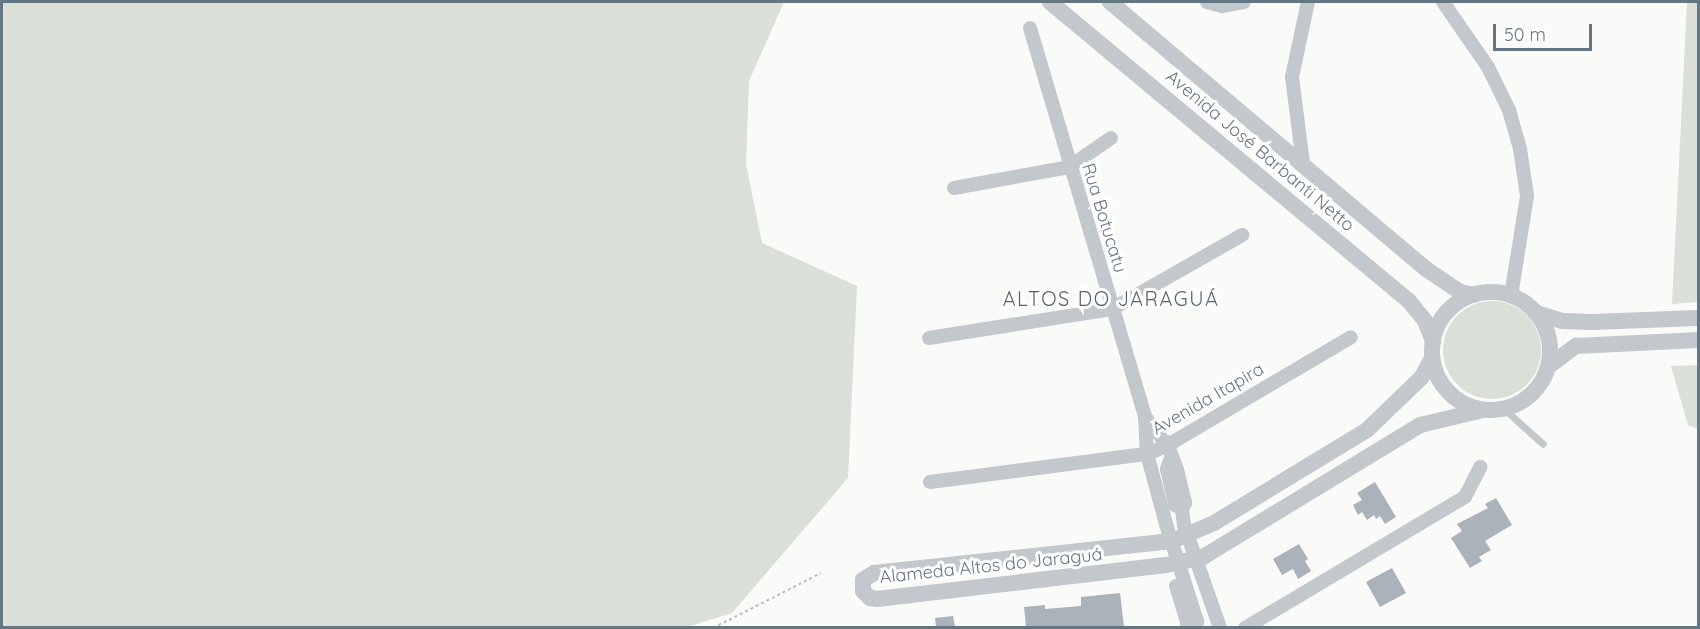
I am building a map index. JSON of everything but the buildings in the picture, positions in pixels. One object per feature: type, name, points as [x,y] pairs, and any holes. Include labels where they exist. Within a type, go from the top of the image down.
[{"type":"street","name":"Avenida José Barbanti Netto","points":[[1050,2],[1409,301],[1425,321],[1433,350]]},
{"type":"street","name":"Avenida José Barbanti Netto","points":[[1110,2],[1426,269],[1460,292],[1473,295]]},
{"type":"street","points":[[1207,2],[1222,6],[1242,3]]},
{"type":"street","points":[[1303,163],[1292,77],[1308,2]]},
{"type":"street","points":[[1443,2],[1488,67],[1509,110],[1520,149],[1527,196],[1511,296]]},
{"type":"street","name":"Rua Botucatu","points":[[1030,28],[1069,167],[1145,417],[1147,454],[1180,538]]},
{"type":"street","points":[[954,188],[1069,167],[1111,138]]},
{"type":"street","points":[[929,338],[1112,309],[1242,235]]},
{"type":"street","points":[[1536,313],[1546,328],[1550,347],[1549,366],[1543,381],[1533,394],[1504,409],[1483,410],[1464,404],[1449,392],[1438,376],[1433,350],[1438,326],[1447,312],[1459,302],[1473,295],[1492,292],[1511,296],[1536,313],[1562,321],[1698,318]]},
{"type":"street","name":"Avenida Itapira","points":[[930,482],[1169,452],[1352,337]]},
{"type":"street","points":[[1549,366],[1576,345],[1698,340]]},
{"type":"street","name":"Alameda Altos do Jaraguá","points":[[1433,350],[1422,377],[1368,430],[1214,523],[1180,538],[874,573],[863,580],[863,591],[870,598],[877,599],[1179,567],[1203,557],[1420,425],[1483,410]]},
{"type":"street","name":"Rua Botucatu","points":[[1145,417],[1169,452],[1177,470],[1185,503],[1182,509],[1180,538]]},
{"type":"street","points":[[1245,627],[1465,497],[1480,467]]},
{"type":"street","points":[[1180,538],[1196,558],[1221,627]]},
{"type":"street","points":[[1180,538],[1179,567],[1174,581],[1187,623],[1194,627]]},
{"type":"lane","points":[[1504,409],[1543,444]]},
{"type":"path","points":[[712,627],[821,573]]},
{"type":"shaded area","points":[[2,2],[784,2],[749,81],[746,164],[762,243],[857,286],[848,478],[732,613],[687,627],[2,627]]},
{"type":"shaded area","points":[[1687,2],[1698,2],[1698,302],[1672,304]]},
{"type":"shaded area","points":[[1492,301],[1511,305],[1527,315],[1537,331],[1541,350],[1537,369],[1527,385],[1511,395],[1492,399],[1473,395],[1457,385],[1447,369],[1443,350],[1447,331],[1457,315],[1473,305]]},
{"type":"shaded area","points":[[1698,365],[1698,429],[1688,425],[1671,366]]},
{"type":"district","name":"ALTOS DO JARAGUÁ","points":[[1111,298]]}]
